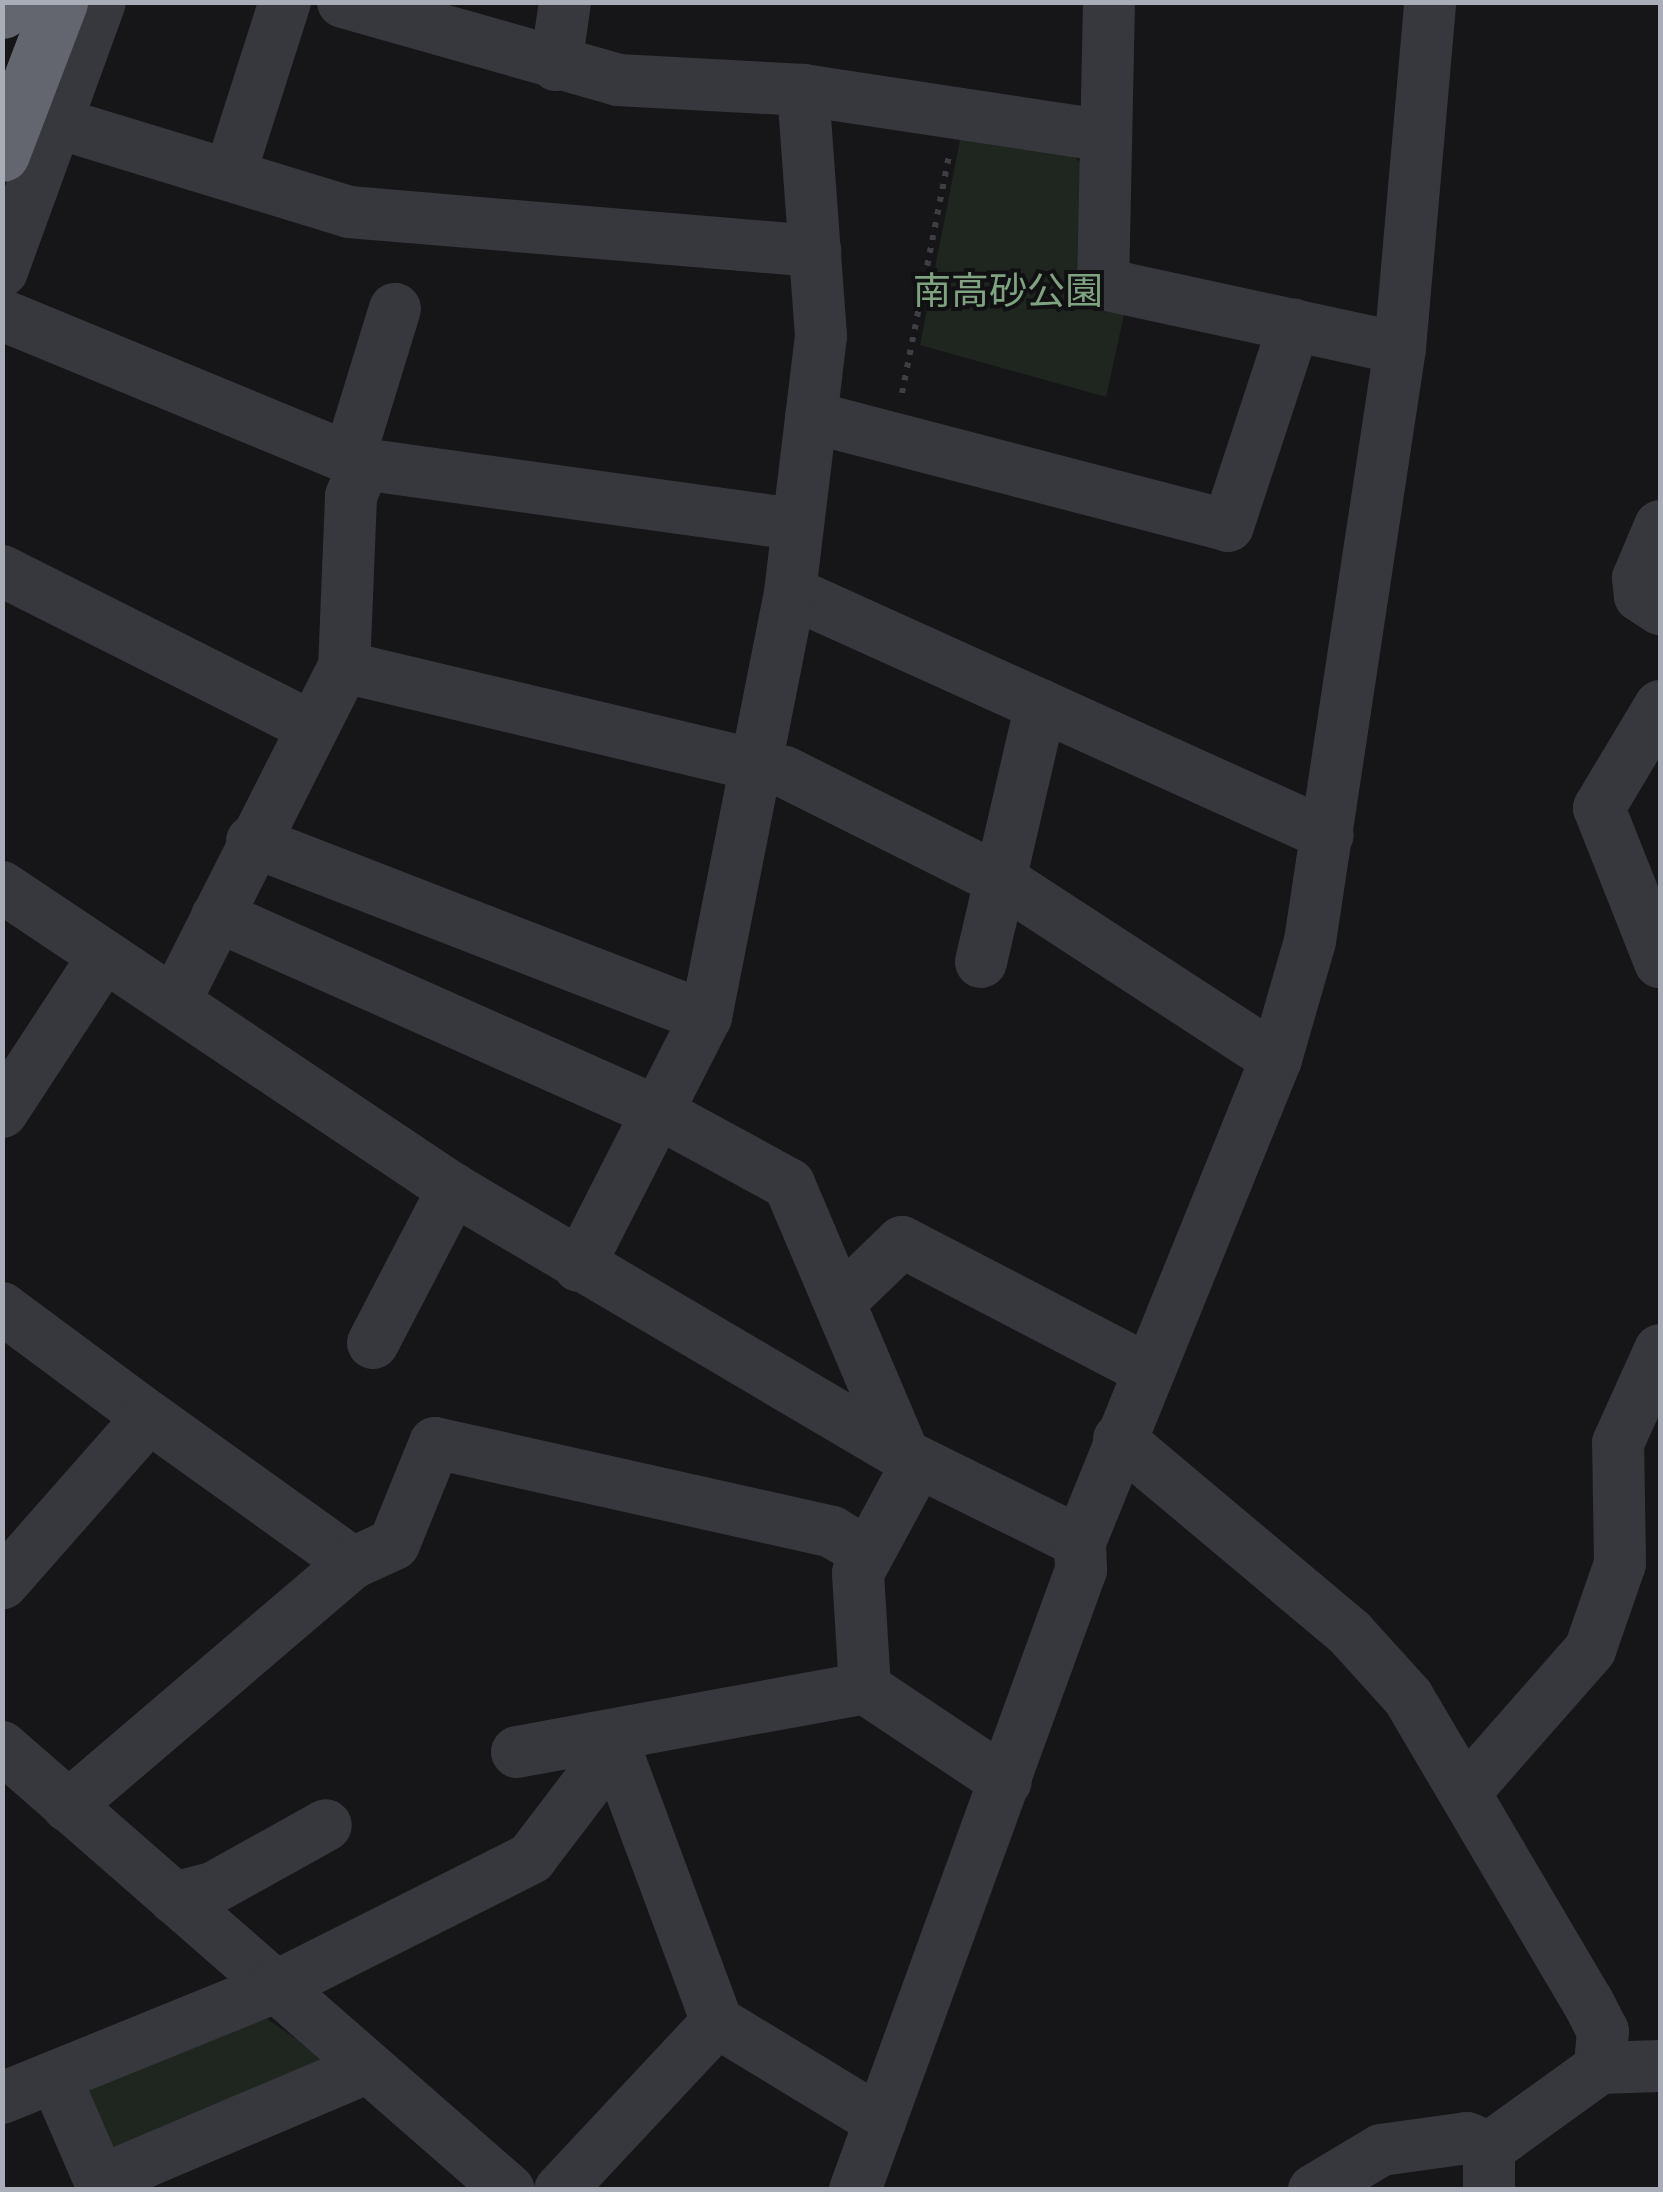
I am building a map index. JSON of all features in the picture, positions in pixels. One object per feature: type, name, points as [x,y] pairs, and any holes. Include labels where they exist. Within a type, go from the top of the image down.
[{"type":"highway","points":[[2,11],[6,2]]},
{"type":"highway","points":[[2,154],[60,2]]},
{"type":"street","points":[[2,271],[100,2]]},
{"type":"street","points":[[230,174],[285,2]]},
{"type":"street","points":[[343,2],[618,80],[803,90],[1106,136]]},
{"type":"street","points":[[556,64],[566,2]]},
{"type":"street","points":[[1109,2],[1103,284],[1400,348]]},
{"type":"street","points":[[855,2190],[1082,1570],[1080,1542],[1146,1369],[1276,1060],[1328,835],[1400,348],[1430,2]]},
{"type":"street","points":[[579,1266],[706,1017],[790,592],[794,524],[821,336],[803,90]]},
{"type":"street","points":[[58,123],[350,212],[815,251]]},
{"type":"street","points":[[175,1001],[252,841],[344,667],[357,459],[395,309]]},
{"type":"street","points":[[2,315],[357,459],[794,524]]},
{"type":"street","points":[[811,417],[1228,526],[1294,325]]},
{"type":"street","points":[[1660,526],[1638,578],[1640,596],[1660,609]]},
{"type":"street","points":[[2,571],[312,727]]},
{"type":"street","points":[[790,592],[1328,835]]},
{"type":"street","points":[[344,667],[756,762],[1002,881],[1276,1060]]},
{"type":"street","points":[[981,962],[1041,705]]},
{"type":"street","points":[[1660,706],[1599,808],[1660,962]]},
{"type":"street","points":[[252,841],[706,1017]]},
{"type":"street","points":[[2,887],[453,1189],[579,1266],[911,1458],[1080,1542]]},
{"type":"street","points":[[216,916],[655,1111],[789,1184],[911,1458],[865,1552],[854,1610],[865,1688]]},
{"type":"street","points":[[2,1112],[104,956]]},
{"type":"street","points":[[373,1343],[453,1189]]},
{"type":"street","points":[[843,1299],[902,1242],[1146,1369]]},
{"type":"street","points":[[13,1332],[149,1418],[353,1563]]},
{"type":"street","points":[[1466,1791],[1590,1650],[1620,1564],[1618,1443],[1660,1350]]},
{"type":"street","points":[[2,1584],[149,1418]]},
{"type":"street","points":[[1119,1439],[1350,1632],[1408,1697],[1588,2002],[1602,2031],[1600,2068]]},
{"type":"street","points":[[68,1806],[353,1563],[394,1544],[435,1443],[832,1532],[865,1552]]},
{"type":"street","points":[[517,1752],[612,1742],[865,1688],[1006,1782]]},
{"type":"street","points":[[612,1742],[717,2022],[880,2122]]},
{"type":"street","points":[[2,2098],[275,1986],[531,1858],[612,1742]]},
{"type":"street","points":[[2,1748],[510,2190]]},
{"type":"street","points":[[174,1898],[214,1888],[326,1824]]},
{"type":"street","points":[[560,2190],[717,2022]]},
{"type":"street","points":[[1314,2190],[1381,2150],[1467,2138],[1489,2169],[1600,2068],[1660,2066]]},
{"type":"street","points":[[55,2076],[100,2181],[366,2068]]},
{"type":"path","points":[[893,438],[957,113]]},
{"type":"green space","name":"南高砂公園","points":[[962,130],[1062,144],[1087,169],[1125,310],[1106,397],[920,345]]},
{"type":"green space","points":[[259,2013],[339,2069],[112,2169],[67,2091]]}]
